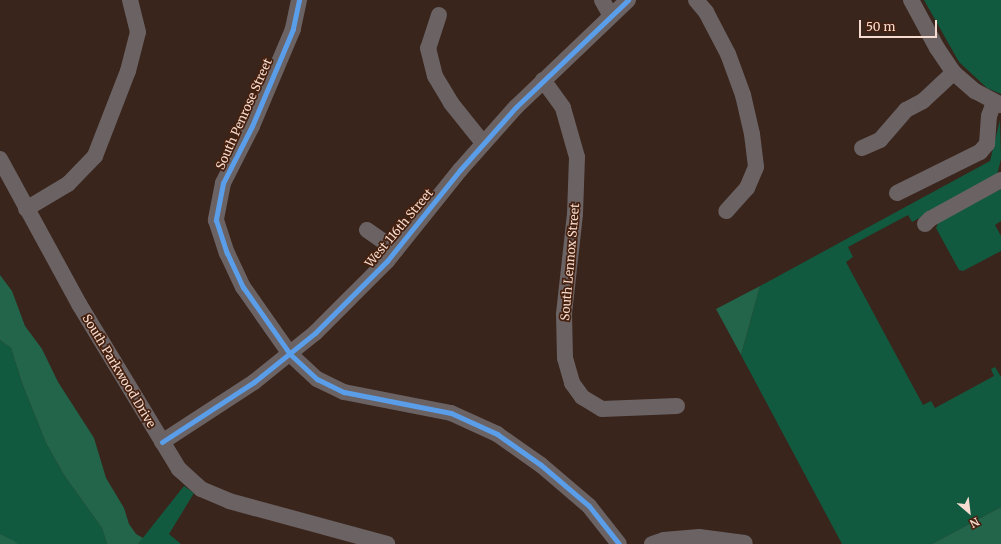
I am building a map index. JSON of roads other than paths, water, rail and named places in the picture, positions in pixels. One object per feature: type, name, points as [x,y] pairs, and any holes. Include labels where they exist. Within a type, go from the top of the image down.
[{"type":"street","points":[[26,209],[68,184],[94,156],[128,71],[138,32],[130,0]]},
{"type":"street","name":"South Penrose Street","points":[[299,0],[292,29],[284,50],[252,126],[223,183],[216,220],[227,252],[244,287],[290,354],[317,379],[344,392],[451,413],[497,434],[541,465],[589,506],[619,544]]},
{"type":"street","points":[[602,0],[611,16]]},
{"type":"street","name":"West 116th Street","points":[[162,442],[254,382],[315,333],[396,250],[483,143],[543,80],[628,0]]},
{"type":"street","points":[[696,0],[706,12],[728,54],[743,95],[752,134],[756,167],[747,188],[726,211]]},
{"type":"street","points":[[897,193],[980,152],[987,144],[989,116],[998,104],[975,91],[954,72],[937,48],[911,0]]},
{"type":"street","points":[[438,15],[428,48],[435,76],[451,103],[483,143]]},
{"type":"street","points":[[862,148],[880,140],[906,110],[923,101],[954,72]]},
{"type":"street","name":"South Lennox Street","points":[[543,80],[563,108],[577,157],[575,214],[564,314],[565,358],[572,383],[582,397],[602,409],[677,406]]},
{"type":"street","name":"South Parkwood Drive","points":[[0,159],[79,304],[136,395],[179,469],[201,489],[229,501],[387,544]]},
{"type":"street","points":[[925,224],[930,219],[1001,180]]},
{"type":"street","points":[[366,230],[396,250]]},
{"type":"street","points":[[652,544],[664,540],[699,537],[745,543]]}]
